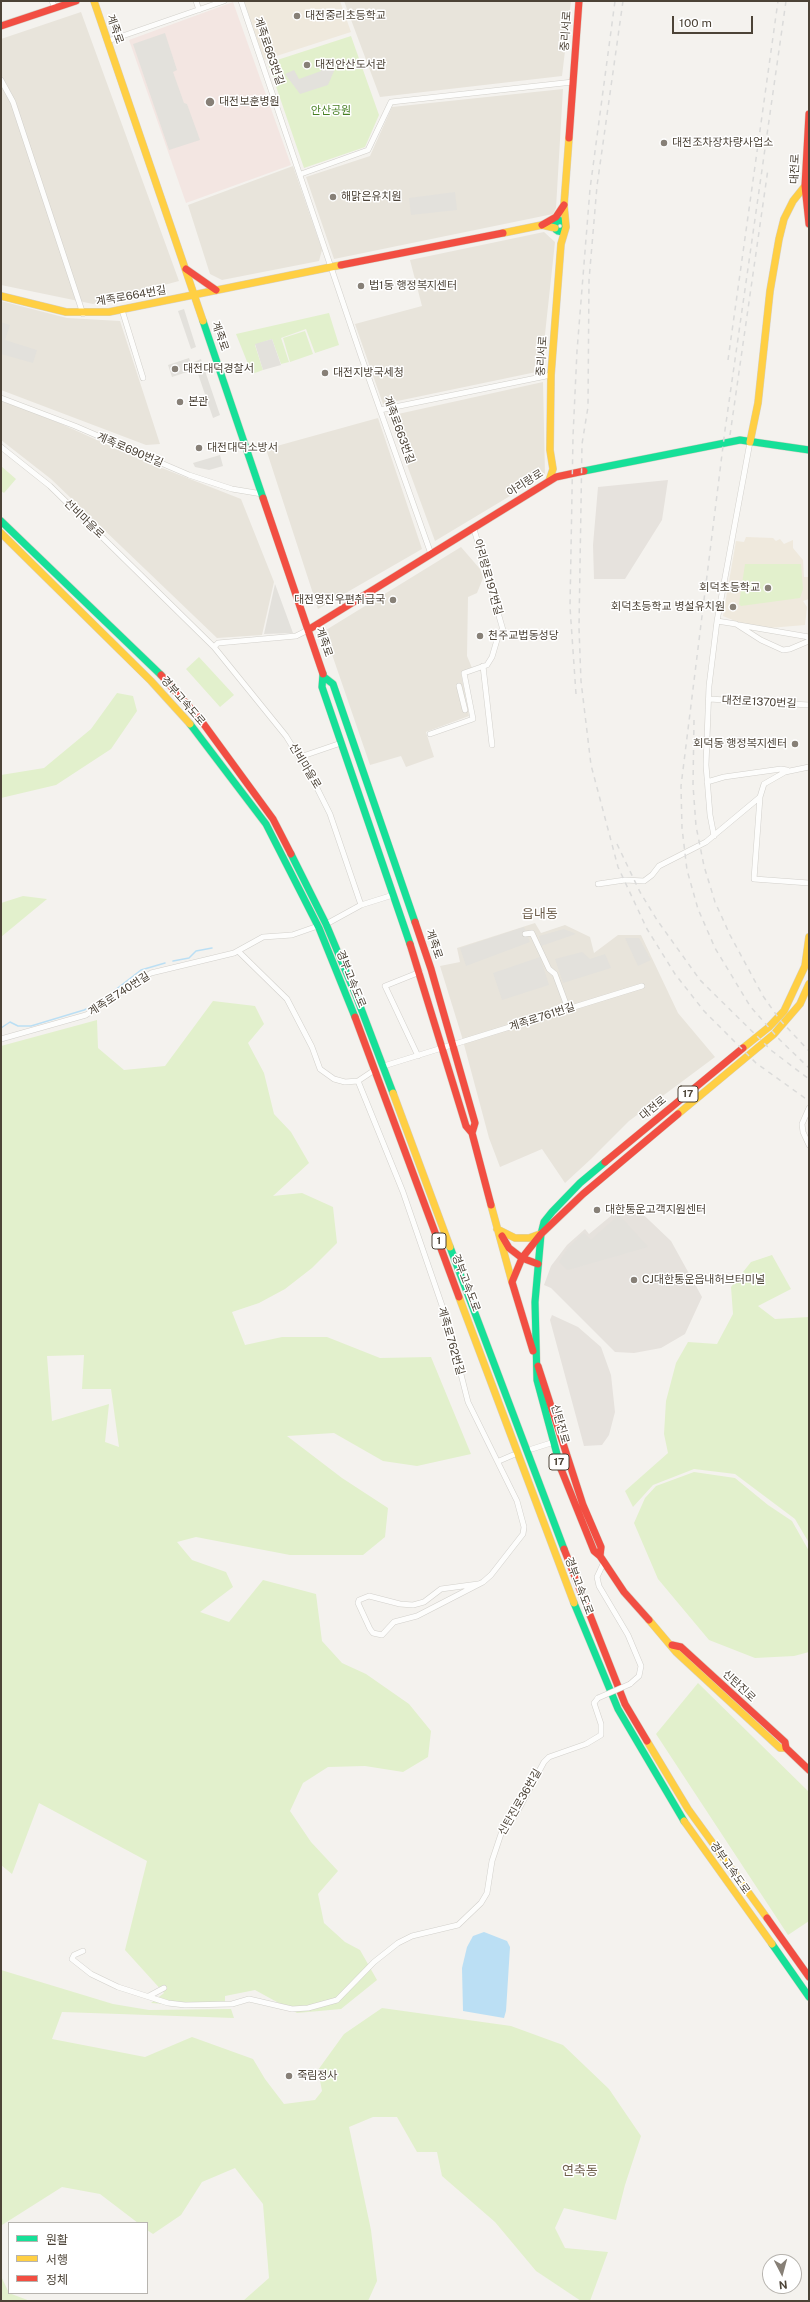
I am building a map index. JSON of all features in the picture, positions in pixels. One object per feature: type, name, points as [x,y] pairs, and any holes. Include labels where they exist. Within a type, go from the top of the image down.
[{"type":"main road","points":[[1,26],[54,4],[76,1]]},
{"type":"main road","name":"계족로","points":[[94,1],[324,677],[322,687],[420,972],[466,1126],[472,1133],[512,1282]]},
{"type":"main road","name":"중리서로","points":[[563,208],[579,1]]},
{"type":"main road","name":"대전로","points":[[809,114],[804,186],[809,224]]},
{"type":"main road","points":[[750,442],[758,403],[770,291],[779,239],[784,218],[793,201],[804,186]]},
{"type":"main road","points":[[545,225],[556,217],[563,208]]},
{"type":"main road","points":[[561,242],[557,226],[563,208]]},
{"type":"main road","points":[[561,242],[566,227],[563,208]]},
{"type":"main road","points":[[545,225],[561,242]]},
{"type":"main road","points":[[194,295],[332,266],[545,225],[557,226],[563,231],[566,227]]},
{"type":"main road","name":"중리서로","points":[[549,481],[553,469],[550,450],[551,375],[561,242]]},
{"type":"main road","points":[[186,269],[216,290]]},
{"type":"main road","name":"계족로664번길","points":[[1,296],[53,310],[82,314],[122,310],[194,295]]},
{"type":"main road","name":"아리랑로","points":[[308,630],[474,529],[549,481],[564,476],[732,442],[750,442],[809,450]]},
{"type":"main road","points":[[553,469],[564,476]]},
{"type":"main road","name":"경부고속도로","points":[[1,521],[159,673],[200,719],[273,818],[326,924],[357,998],[588,1614],[625,1704],[688,1809],[809,1977]]},
{"type":"main road","name":"경부고속도로","points":[[1,533],[151,681],[186,719],[266,824],[319,928],[349,1002],[579,1617],[618,1709],[680,1815],[809,1997]]},
{"type":"main road","name":"계족로","points":[[324,677],[333,684],[431,969],[475,1124],[472,1133]]},
{"type":"main road","name":"대전로","points":[[541,1234],[544,1222],[580,1183],[769,1027],[784,1011],[792,999],[803,972],[809,937]]},
{"type":"main road","name":"대전로","points":[[512,1282],[522,1258],[541,1234],[602,1178],[774,1034],[800,1004],[809,984]]},
{"type":"main road","points":[[497,1229],[515,1238],[529,1238],[541,1234],[535,1302],[536,1361]]},
{"type":"main road","points":[[497,1229],[509,1248],[522,1258],[538,1264]]},
{"type":"main road","name":"신탄진로","points":[[512,1282],[536,1361],[543,1377],[583,1504],[601,1548],[602,1559]]},
{"type":"main road","name":"신탄진로","points":[[536,1361],[536,1380],[554,1442],[575,1507],[594,1551],[602,1559],[632,1602],[672,1644],[681,1647],[785,1742],[786,1748],[809,1770]]},
{"type":"street","points":[[196,1],[199,10]]},
{"type":"street","points":[[108,41],[224,1]]},
{"type":"street","name":"계족로663번길","points":[[241,1],[380,410],[431,554]]},
{"type":"street","points":[[1,80],[13,102],[82,314]]},
{"type":"street","points":[[301,174],[368,150],[391,102],[573,82]]},
{"type":"street","points":[[122,310],[144,378]]},
{"type":"street","points":[[380,410],[551,375]]},
{"type":"street","name":"계족로690번길","points":[[1,398],[75,426],[189,475],[232,489],[262,494]]},
{"type":"street","points":[[714,836],[707,782],[706,743],[708,699],[717,622],[750,442]]},
{"type":"street","name":"선비마을로","points":[[1,447],[50,486],[214,647],[286,736],[300,757],[330,814],[361,905]]},
{"type":"street","name":"아리랑로197번길","points":[[474,529],[503,630],[499,633],[492,657],[487,665],[483,666]]},
{"type":"street","points":[[717,622],[809,637]]},
{"type":"street","points":[[736,624],[761,640],[782,650],[790,649],[809,640]]},
{"type":"street","points":[[214,647],[218,643],[296,636],[308,630]]},
{"type":"street","points":[[430,734],[473,719],[464,673],[483,666],[492,745]]},
{"type":"street","points":[[459,686],[465,710]]},
{"type":"street","name":"대전로1370번길","points":[[708,699],[809,704]]},
{"type":"street","points":[[300,757],[341,743]]},
{"type":"street","points":[[809,767],[790,770],[771,778],[764,784],[760,797],[754,879],[809,883]]},
{"type":"street","points":[[707,782],[724,777],[781,769],[790,770]]},
{"type":"street","points":[[598,884],[625,880],[644,881],[652,876],[659,866],[714,836],[760,797]]},
{"type":"street","points":[[330,922],[361,905],[393,895]]},
{"type":"street","name":"계족로740번길","points":[[1,1039],[86,1015],[151,973],[238,950],[264,937],[292,935],[315,927]]},
{"type":"street","points":[[525,934],[532,933],[549,969],[555,974],[568,1009]]},
{"type":"street","points":[[238,950],[287,999],[320,1069],[334,1079],[345,1082],[358,1081],[374,1071]]},
{"type":"street","points":[[418,1056],[385,986],[420,972]]},
{"type":"street","name":"계족로761번길","points":[[442,1049],[642,986]]},
{"type":"street","points":[[387,1065],[442,1049]]},
{"type":"street","name":"계족로762번길","points":[[358,1081],[403,1192],[448,1323],[468,1402],[499,1461],[521,1509],[524,1527],[523,1534],[491,1574],[478,1584],[417,1616],[394,1622],[382,1635],[373,1633],[358,1603],[360,1600],[369,1596],[400,1604],[413,1605],[424,1602],[441,1589],[478,1584]]},
{"type":"street","points":[[809,1108],[802,1124],[803,1132],[809,1144]]},
{"type":"street","points":[[532,1449],[554,1442]]},
{"type":"street","points":[[499,1461],[512,1455]]},
{"type":"street","name":"신탄진로36번길","points":[[83,1951],[74,1955],[72,1959],[91,1974],[118,1986],[149,1996],[155,2001],[185,2005],[232,2004],[249,1998],[292,2009],[308,2008],[336,2000],[374,1962],[398,1942],[412,1936],[458,1925],[481,1903],[486,1893],[492,1861],[501,1834],[515,1816],[544,1762],[549,1757],[586,1744],[601,1735],[601,1724],[594,1703],[598,1698],[630,1684],[640,1676],[641,1666],[628,1635],[599,1586],[597,1577],[602,1559]]},
{"type":"street","points":[[149,1996],[164,1988]]},
{"type":"shaded area","name":"대전중리초등학교","points":[[244,1],[340,1],[351,32],[264,60]]},
{"type":"shaded area","points":[[344,1],[571,1],[562,76],[380,97]]},
{"type":"shaded area","name":"대전보훈병원","points":[[233,2],[291,165],[186,203],[129,40]]},
{"type":"shaded area","points":[[81,12],[179,281],[93,304],[1,285],[1,39]]},
{"type":"shaded area","points":[[165,33],[177,70],[173,72],[184,103],[187,104],[200,140],[169,150],[133,44]]},
{"type":"shaded area","points":[[333,58],[337,64],[328,85],[300,94],[285,74],[294,70],[299,79],[321,71],[320,64]]},
{"type":"shaded area","points":[[563,89],[556,208],[553,214],[334,259],[306,177],[370,156],[392,107]]},
{"type":"shaded area","points":[[293,166],[322,250],[319,261],[222,280],[210,274],[188,205]]},
{"type":"shaded area","points":[[455,192],[457,210],[411,215],[409,198]]},
{"type":"shaded area","points":[[544,232],[555,242],[541,371],[383,404],[355,324],[422,306],[410,260]]},
{"type":"shaded area","points":[[1,301],[67,318],[120,321],[160,444],[146,445],[1,390]]},
{"type":"shaded area","points":[[184,309],[196,347],[191,349],[178,311]]},
{"type":"shaded area","points":[[1,322],[10,325],[5,340],[37,350],[33,363],[1,354]]},
{"type":"shaded area","points":[[272,339],[281,365],[263,370],[255,344]]},
{"type":"shaded area","points":[[189,358],[193,370],[172,377],[168,365]]},
{"type":"shaded area","points":[[201,359],[220,415],[213,418],[194,362]]},
{"type":"shaded area","points":[[543,382],[545,475],[435,541],[389,416]]},
{"type":"shaded area","points":[[1,400],[57,422],[139,459],[241,499],[274,582],[262,635],[217,638],[51,479],[1,440]]},
{"type":"shaded area","points":[[378,418],[422,549],[318,609],[266,449]]},
{"type":"shaded area","points":[[220,455],[223,466],[209,470],[195,467],[193,463]]},
{"type":"shaded area","points":[[668,480],[662,520],[625,579],[594,579],[593,545],[598,487]]},
{"type":"shaded area","name":"회덕초등학교","points":[[746,537],[773,538],[776,541],[780,539],[784,544],[793,540],[793,548],[803,560],[804,577],[809,577],[809,599],[803,601],[807,607],[805,625],[769,628],[740,623],[723,616],[736,541],[744,542]]},
{"type":"shaded area","points":[[461,547],[480,569],[483,578],[477,593],[468,597],[467,656],[472,668],[461,673],[469,716],[426,732],[434,757],[406,767],[401,756],[370,765],[325,634],[326,630]]},
{"type":"shaded area","points":[[275,584],[293,633],[264,634]]},
{"type":"shaded area","points":[[535,923],[541,933],[565,925],[590,937],[594,953],[618,935],[641,935],[678,1013],[715,1057],[629,1121],[565,1183],[542,1149],[500,1167],[489,1138],[462,1037],[440,966],[460,962],[457,948]]},
{"type":"shaded area","points":[[524,927],[530,942],[466,966],[460,948]]},
{"type":"shaded area","points":[[564,929],[576,934],[541,946],[539,936]]},
{"type":"shaded area","points":[[625,938],[639,938],[651,960],[638,966]]},
{"type":"shaded area","points":[[582,952],[590,959],[605,954],[611,968],[563,983],[555,959]]},
{"type":"shaded area","points":[[540,957],[549,985],[502,1000],[493,973]]},
{"type":"shaded area","points":[[629,1201],[671,1241],[702,1297],[685,1334],[661,1348],[634,1353],[615,1352],[551,1288],[544,1285],[551,1266],[567,1245],[585,1229],[589,1234]]},
{"type":"shaded area","points":[[619,1215],[648,1247],[568,1270],[559,1262],[568,1248],[584,1233],[591,1240]]},
{"type":"shaded area","points":[[552,1315],[578,1327],[601,1347],[611,1375],[615,1412],[609,1435],[602,1445],[584,1446],[550,1320]]},
{"type":"green space","name":"안산공원","points":[[351,36],[379,115],[365,147],[304,168],[268,63]]},
{"type":"green space","points":[[329,313],[339,345],[315,353],[306,329],[281,338],[289,362],[281,364],[272,339],[255,345],[263,370],[252,374],[236,334]]},
{"type":"green space","points":[[305,331],[313,354],[290,362],[283,338]]},
{"type":"green space","points":[[1,466],[16,479],[4,493],[1,491]]},
{"type":"green space","points":[[745,564],[801,564],[803,589],[800,598],[741,606],[739,604]]},
{"type":"green space","points":[[199,657],[234,695],[220,707],[186,669]]},
{"type":"green space","points":[[117,693],[133,696],[137,711],[111,749],[56,785],[1,798],[1,775],[44,768],[91,729]]},
{"type":"green space","points":[[23,896],[47,899],[1,937],[1,903]]},
{"type":"green space","points":[[213,1001],[255,1006],[264,1024],[248,1043],[264,1073],[274,1114],[291,1132],[309,1163],[273,1196],[302,1193],[333,1207],[337,1243],[312,1268],[285,1289],[259,1303],[232,1312],[245,1345],[282,1337],[327,1337],[380,1358],[431,1357],[471,1454],[417,1466],[383,1461],[334,1433],[287,1436],[342,1478],[388,1508],[385,1537],[363,1555],[290,1555],[196,1537],[177,1542],[192,1560],[226,1572],[233,1587],[200,1612],[229,1622],[263,1580],[316,1594],[322,1641],[342,1663],[366,1674],[409,1704],[431,1731],[428,1757],[403,1772],[365,1766],[328,1767],[303,1783],[290,1811],[311,1842],[338,1871],[318,1894],[324,1923],[345,1942],[360,1950],[377,1980],[341,2009],[297,2013],[255,1990],[225,1996],[225,2003],[192,2006],[151,2003],[164,1993],[125,1950],[147,1861],[39,1803],[12,1874],[1,1865],[1,1046],[97,1020],[98,1048],[124,1070],[165,1066]],"holes":[[[84,1355],[82,1389],[111,1389],[119,1447],[105,1442],[109,1404],[52,1421],[47,1356]]]},
{"type":"green space","points":[[772,1255],[791,1289],[758,1306],[775,1319],[809,1317],[809,1543],[795,1519],[735,1474],[694,1469],[653,1485],[633,1507],[625,1491],[668,1453],[664,1434],[666,1401],[676,1363],[688,1342],[717,1344],[733,1314],[731,1287],[751,1262]]},
{"type":"green space","points":[[694,1472],[735,1478],[768,1505],[792,1521],[809,1551],[809,1652],[794,1656],[755,1658],[709,1640],[658,1579],[634,1523],[645,1498],[656,1486]]},
{"type":"green space","points":[[698,1683],[809,1792],[809,1921],[788,1935],[656,1734]]},
{"type":"green space","points":[[1,1970],[113,2004],[149,2010],[231,2009],[234,2018],[62,2012],[52,2039],[145,2057],[192,2037],[253,2059],[265,2079],[284,2104],[315,2100],[322,2091],[318,2070],[344,2034],[382,2008],[511,2026],[563,2045],[609,2089],[641,2136],[625,2185],[616,2220],[564,2208],[555,2228],[565,2248],[608,2252],[590,2301],[581,2301],[536,2271],[495,2222],[442,2176],[437,2152],[417,2152],[397,2117],[373,2117],[349,2127],[371,2230],[377,2281],[368,2301],[243,2301],[269,2278],[263,2204],[235,2168],[202,2182],[181,2215],[153,2234],[148,2231],[148,2222],[137,2222],[100,2194],[62,2187],[2,2225],[1,2229]]},
{"type":"green space","points":[[1,2276],[8,2294],[30,2301],[1,2301]]},
{"type":"water","points":[[484,1932],[507,1941],[510,1947],[506,2011],[504,2018],[463,2011],[462,1968],[467,1947],[473,1936]]},
{"type":"waterway","points":[[173,961],[189,958],[196,951],[212,948]]},
{"type":"waterway","points":[[1,1028],[10,1022],[18,1026],[31,1026],[84,1010],[97,1004],[141,970],[165,963]]},
{"type":"railway","points":[[576,694],[570,607],[573,436],[577,351],[590,189],[615,1]]},
{"type":"railway","points":[[623,1],[597,186],[589,280],[588,407],[582,444],[579,628],[581,681],[591,765],[618,867],[647,929],[675,974],[704,1011],[756,1063],[809,1101]]},
{"type":"railway","points":[[728,360],[778,1]]},
{"type":"railway","points":[[786,1],[725,430],[681,786],[682,828],[687,870],[698,909],[715,948],[750,1006],[780,1040],[809,1068]]},
{"type":"railway","points":[[730,435],[768,169]]},
{"type":"railway","points":[[694,720],[693,785],[696,826],[704,866],[715,902],[730,935],[763,996],[780,1020],[809,1051]]},
{"type":"railway","points":[[617,844],[640,892],[657,920],[700,980],[772,1051],[809,1079]]},
{"type":"traffic: fast","points":[[558,221],[562,221],[564,222],[565,226],[564,230],[558,231],[555,228],[555,224],[558,221]]},
{"type":"traffic: fast","points":[[203,321],[263,498]]},
{"type":"traffic: fast","points":[[584,471],[740,440],[809,450]]},
{"type":"traffic: fast","points":[[1,521],[161,675]]},
{"type":"traffic: fast","points":[[323,674],[322,687],[410,944]]},
{"type":"traffic: fast","points":[[324,677],[333,684],[415,922]]},
{"type":"traffic: fast","points":[[190,724],[266,824],[319,928],[355,1017]]},
{"type":"traffic: fast","points":[[291,854],[326,924],[357,998],[393,1093]]},
{"type":"traffic: fast","points":[[561,1469],[537,1380],[535,1302],[541,1234],[544,1222],[552,1212],[580,1183],[605,1162]]},
{"type":"traffic: fast","points":[[450,1247],[564,1549]]},
{"type":"traffic: fast","points":[[574,1603],[618,1709],[684,1821]]},
{"type":"traffic: fast","points":[[772,1944],[809,1997]]},
{"type":"traffic: slow","points":[[94,1],[203,321]]},
{"type":"traffic: slow","points":[[549,481],[553,469],[550,450],[551,375],[561,244],[566,227],[564,205],[569,138]]},
{"type":"traffic: slow","points":[[750,442],[758,403],[770,291],[779,239],[784,219],[793,201],[805,186]]},
{"type":"traffic: slow","points":[[503,233],[542,225],[555,228]]},
{"type":"traffic: slow","points":[[1,296],[66,312],[109,312],[341,265]]},
{"type":"traffic: slow","points":[[1,533],[151,681],[190,724]]},
{"type":"traffic: slow","points":[[743,1048],[769,1027],[784,1011],[805,966],[809,937]]},
{"type":"traffic: slow","points":[[678,1114],[774,1034],[800,1004],[809,984]]},
{"type":"traffic: slow","points":[[393,1093],[450,1247]]},
{"type":"traffic: slow","points":[[491,1205],[512,1282]]},
{"type":"traffic: slow","points":[[497,1229],[515,1238],[529,1238],[540,1234]]},
{"type":"traffic: slow","points":[[459,1297],[574,1603]]},
{"type":"traffic: slow","points":[[649,1620],[676,1652],[780,1748],[786,1748]]},
{"type":"traffic: slow","points":[[647,1741],[688,1809],[767,1918]]},
{"type":"traffic: slow","points":[[684,1821],[772,1944]]},
{"type":"traffic: jam","points":[[1,26],[76,1]]},
{"type":"traffic: jam","points":[[569,138],[579,1]]},
{"type":"traffic: jam","points":[[809,114],[805,186],[809,224]]},
{"type":"traffic: jam","points":[[542,225],[556,217],[564,205]]},
{"type":"traffic: jam","points":[[341,265],[503,233]]},
{"type":"traffic: jam","points":[[186,269],[216,290]]},
{"type":"traffic: jam","points":[[308,630],[556,477],[584,471]]},
{"type":"traffic: jam","points":[[263,498],[323,674]]},
{"type":"traffic: jam","points":[[161,675],[200,719],[273,819],[291,854]]},
{"type":"traffic: jam","points":[[415,922],[431,969],[475,1123],[472,1133]]},
{"type":"traffic: jam","points":[[410,944],[466,1126],[472,1133],[491,1205]]},
{"type":"traffic: jam","points":[[355,1017],[459,1297]]},
{"type":"traffic: jam","points":[[605,1162],[743,1048]]},
{"type":"traffic: jam","points":[[533,1351],[512,1282],[522,1258],[541,1234],[583,1194],[678,1114]]},
{"type":"traffic: jam","points":[[502,1236],[509,1248],[522,1258],[538,1264]]},
{"type":"traffic: jam","points":[[538,1366],[583,1505],[601,1547],[600,1556]]},
{"type":"traffic: jam","points":[[561,1469],[594,1551],[600,1556],[624,1592],[649,1620]]},
{"type":"traffic: jam","points":[[564,1549],[625,1704],[647,1741]]},
{"type":"traffic: jam","points":[[672,1645],[681,1647],[785,1742],[786,1748],[809,1770]]},
{"type":"traffic: jam","points":[[767,1918],[809,1977]]},
{"type":"place","name":"대전중리초등학교","points":[[297,16]]},
{"type":"place","name":"대전안산도서관","points":[[307,65]]},
{"type":"place","name":"대전보훈병원","points":[[210,102]]},
{"type":"place","name":"대전조차장차량사업소","points":[[664,143]]},
{"type":"place","name":"해맑은유치원","points":[[333,197]]},
{"type":"place","name":"법1동 행정복지센터","points":[[361,286]]},
{"type":"place","name":"대전대덕경찰서","points":[[175,369]]},
{"type":"place","name":"대전지방국세청","points":[[325,373]]},
{"type":"place","name":"본관","points":[[180,402]]},
{"type":"place","name":"대전대덕소방서","points":[[199,448]]},
{"type":"place","name":"회덕초등학교","points":[[768,588]]},
{"type":"place","name":"대전영진우편취급국","points":[[393,600]]},
{"type":"place","name":"회덕초등학교 병설유치원","points":[[733,607]]},
{"type":"place","name":"천주교법동성당","points":[[480,636]]},
{"type":"place","name":"회덕동 행정복지센터","points":[[795,744]]},
{"type":"place","name":"대한통운고객지원센터","points":[[597,1210]]},
{"type":"place","name":"CJ대한통운읍내허브터미널","points":[[634,1280]]},
{"type":"place","name":"죽림정사","points":[[289,2076]]},
{"type":"district","name":"읍내동","points":[[540,914]]},
{"type":"district","name":"연축동","points":[[580,2171]]}]
